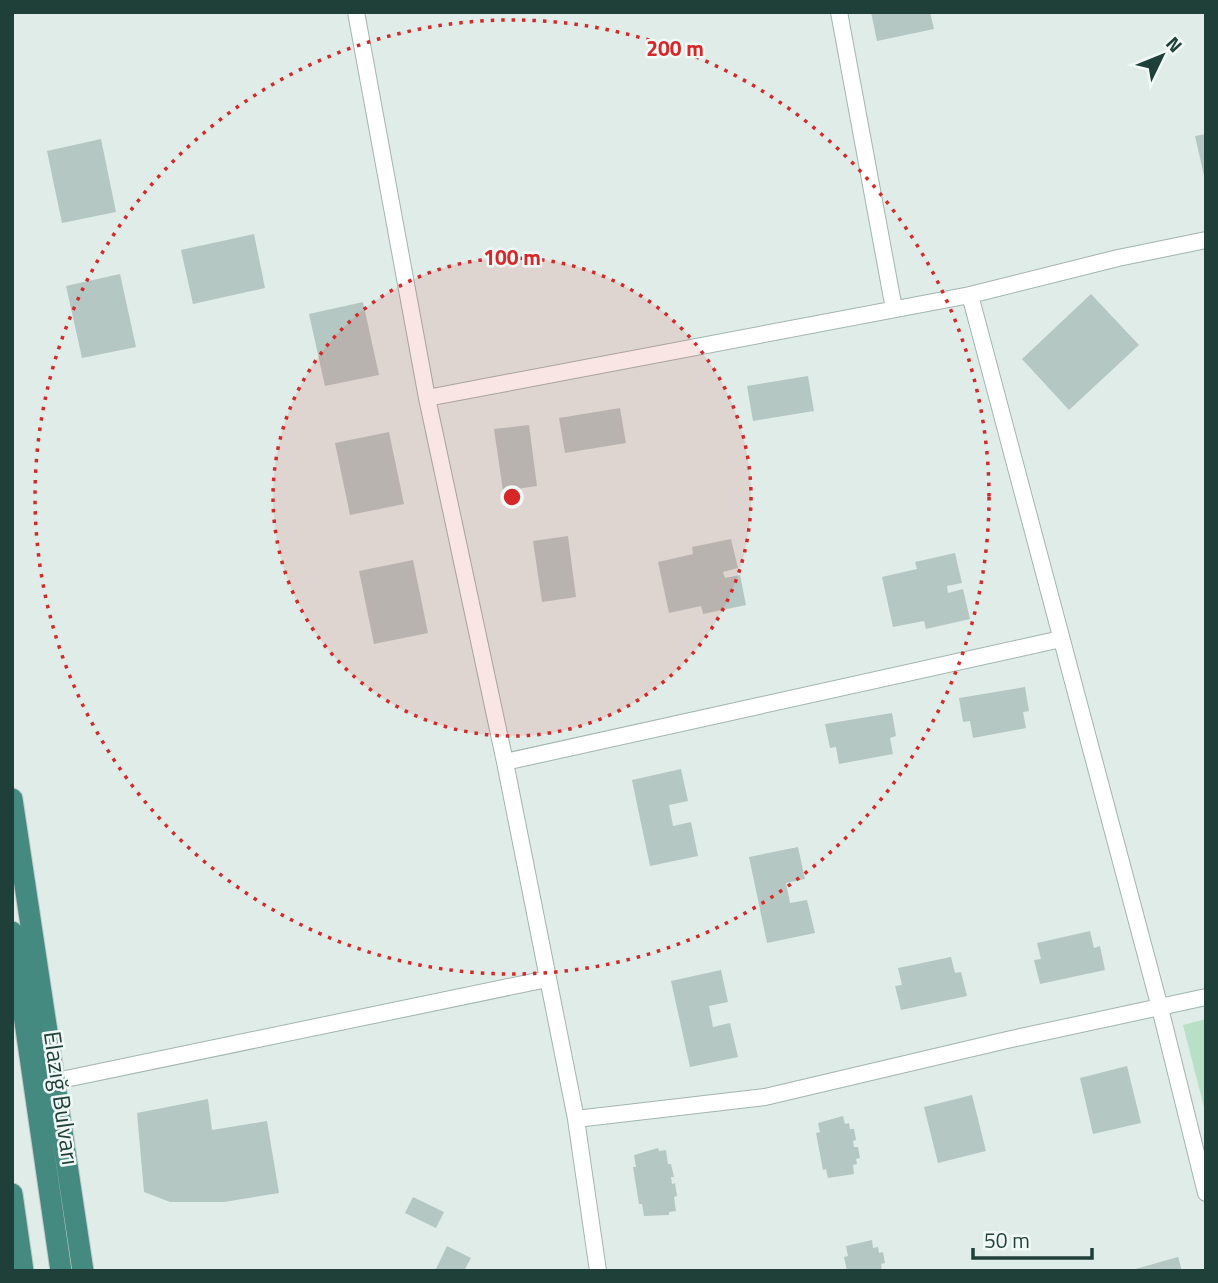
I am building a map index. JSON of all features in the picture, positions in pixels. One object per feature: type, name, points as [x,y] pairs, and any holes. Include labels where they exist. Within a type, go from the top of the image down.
[{"type":"highway","points":[[12,799],[83,1271]]},
{"type":"highway","name":"Elazığ Bulvarı","points":[[12,932],[61,1271]]},
{"type":"highway","points":[[12,1194],[23,1271]]},
{"type":"street","points":[[356,12],[427,398],[505,762],[576,1119],[598,1271]]},
{"type":"street","points":[[839,12],[894,309]]},
{"type":"street","points":[[427,398],[970,295],[1118,258],[1205,243]]},
{"type":"street","points":[[970,295],[1160,1008],[1206,1193]]},
{"type":"street","points":[[505,762],[1061,639]]},
{"type":"street","points":[[56,1081],[547,978]]},
{"type":"street","points":[[576,1119],[765,1097],[1007,1040],[1206,998]]},
{"type":"green space","points":[[1206,1019],[1206,1115],[1183,1025]]},
{"type":"building","points":[[871,12],[930,12],[934,29],[877,41]]},
{"type":"building","points":[[1206,134],[1206,180],[1205,180],[1195,136]]},
{"type":"building","points":[[101,139],[116,212],[62,223],[47,151]]},
{"type":"building","points":[[254,234],[265,288],[193,304],[181,250]]},
{"type":"building","points":[[120,274],[136,347],[82,358],[66,286]]},
{"type":"building","points":[[1091,294],[1139,345],[1069,410],[1022,359]]},
{"type":"building","points":[[363,302],[379,375],[325,386],[309,314]]},
{"type":"building","points":[[808,376],[814,411],[753,421],[747,386]]},
{"type":"building","points":[[620,408],[626,443],[565,453],[559,418]]},
{"type":"building","points":[[529,425],[537,486],[503,491],[494,429]]},
{"type":"building","points":[[389,432],[404,504],[350,515],[335,443]]},
{"type":"building","points":[[568,536],[576,597],[542,602],[533,541]]},
{"type":"building","points":[[731,539],[738,568],[723,572],[725,578],[740,575],[746,605],[703,614],[701,606],[669,613],[658,562],[693,554],[692,547]]},
{"type":"building","points":[[955,553],[962,583],[947,586],[948,593],[963,589],[970,619],[926,629],[924,621],[893,627],[882,577],[917,569],[915,562]]},
{"type":"building","points":[[413,560],[428,633],[374,644],[359,571]]},
{"type":"building","points":[[1025,687],[1029,711],[1023,712],[1026,728],[973,738],[970,721],[963,722],[959,698]]},
{"type":"building","points":[[892,713],[896,736],[890,738],[893,754],[839,764],[836,747],[830,748],[825,724]]},
{"type":"building","points":[[681,769],[688,801],[669,805],[673,826],[691,822],[698,856],[650,866],[632,780]]},
{"type":"building","points":[[798,847],[805,879],[786,883],[790,903],[807,900],[815,933],[767,943],[749,857]]},
{"type":"building","points":[[1090,931],[1094,948],[1100,946],[1105,970],[1040,984],[1034,960],[1041,959],[1037,943]]},
{"type":"building","points":[[951,957],[955,973],[961,972],[967,996],[901,1010],[895,986],[902,985],[898,968]]},
{"type":"building","points":[[721,970],[728,1002],[709,1006],[713,1027],[730,1023],[738,1057],[690,1067],[671,981]]},
{"type":"building","points":[[1127,1066],[1141,1123],[1093,1134],[1080,1078]]},
{"type":"building","points":[[972,1095],[986,1151],[938,1163],[924,1107]]},
{"type":"building","points":[[208,1099],[212,1130],[267,1121],[279,1193],[224,1202],[170,1202],[144,1192],[137,1113]]},
{"type":"building","points":[[843,1116],[845,1124],[849,1123],[850,1129],[854,1129],[854,1147],[858,1147],[860,1158],[856,1159],[857,1164],[853,1165],[854,1174],[828,1178],[826,1169],[823,1170],[816,1133],[820,1132],[818,1123]]},
{"type":"building","points":[[658,1148],[659,1151],[666,1150],[668,1164],[671,1164],[674,1177],[671,1177],[672,1184],[675,1183],[677,1196],[674,1197],[676,1211],[669,1212],[669,1215],[644,1216],[642,1204],[639,1204],[633,1167],[636,1167],[634,1155]]},
{"type":"building","points":[[413,1197],[444,1212],[436,1228],[405,1213]]},
{"type":"building","points":[[872,1240],[873,1248],[878,1247],[879,1253],[883,1252],[885,1263],[881,1264],[882,1271],[847,1271],[844,1257],[848,1256],[846,1246]]},
{"type":"building","points":[[447,1246],[471,1258],[464,1271],[435,1271]]},
{"type":"building","points":[[1178,1257],[1182,1271],[1132,1270]]}]
